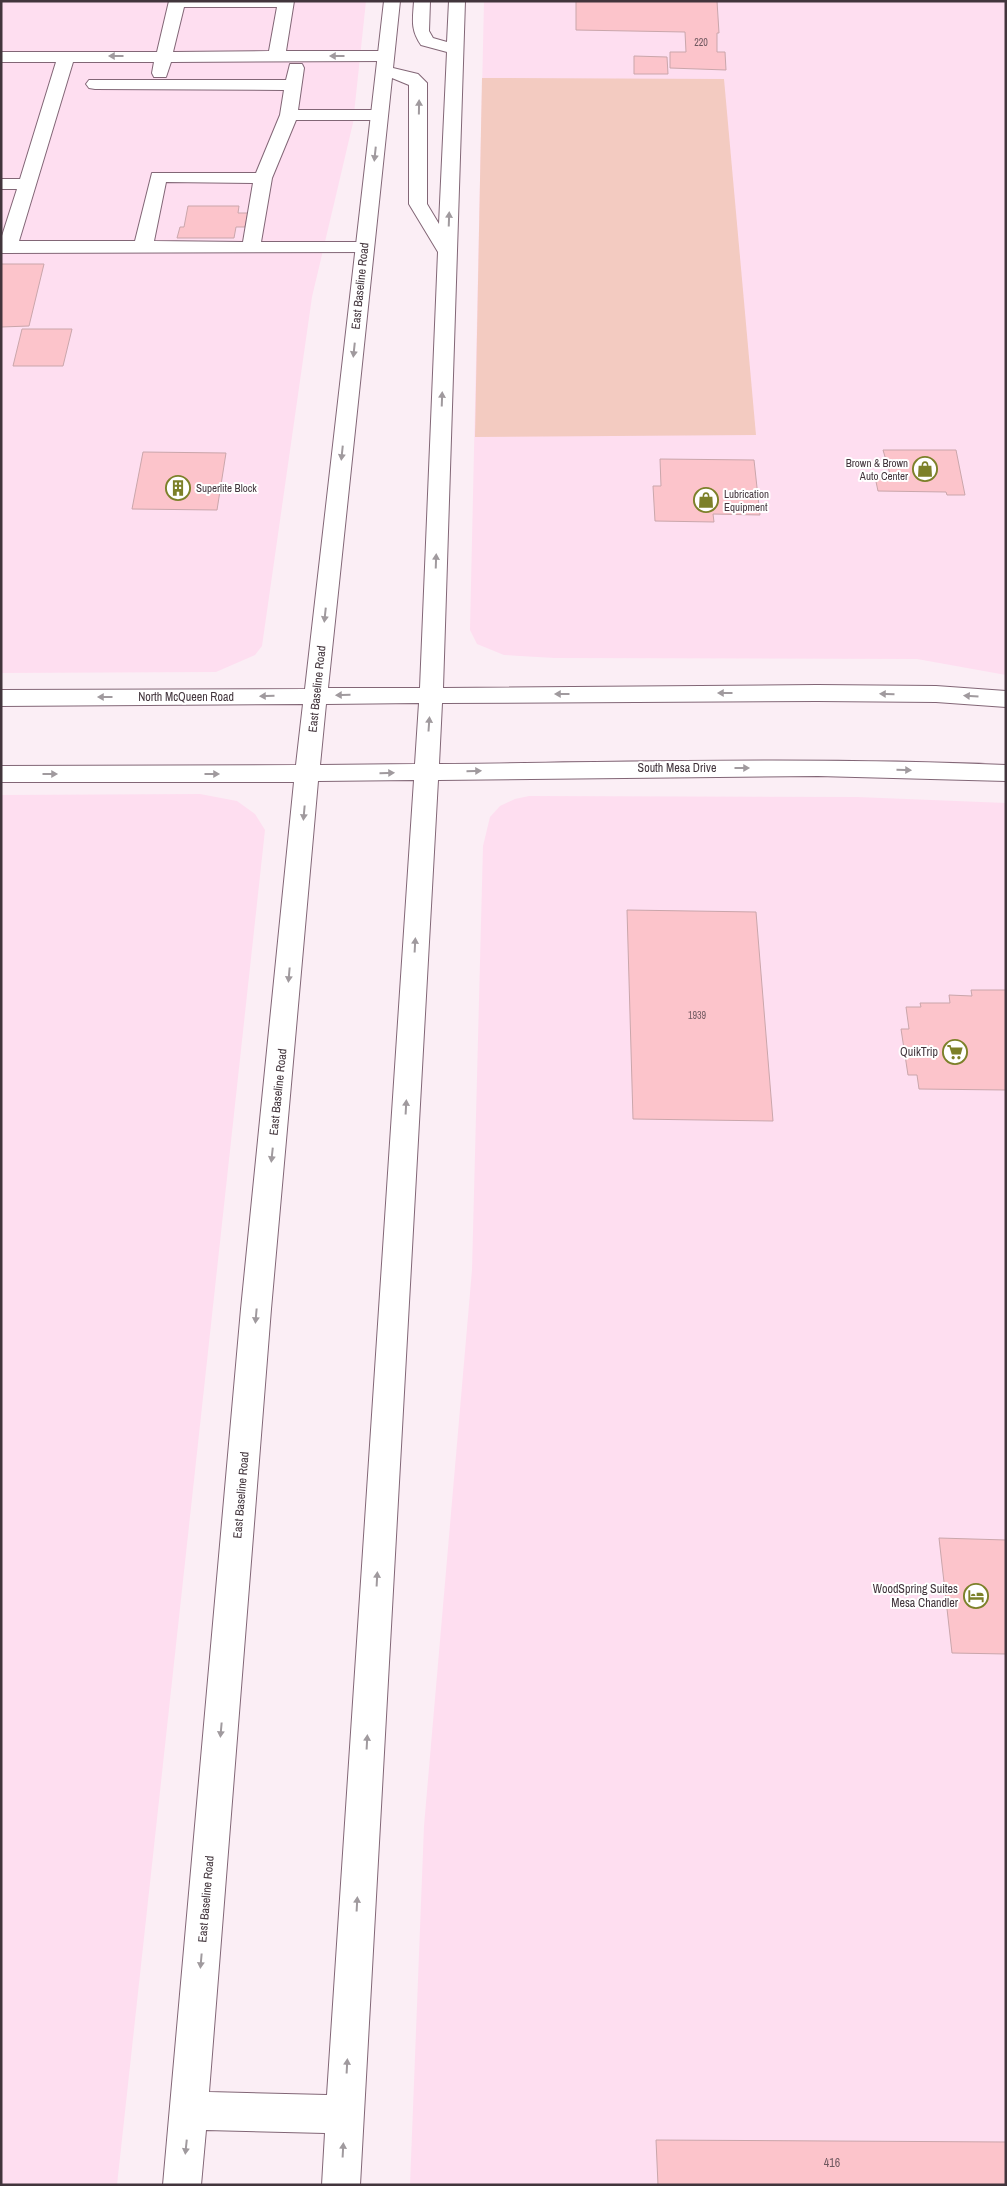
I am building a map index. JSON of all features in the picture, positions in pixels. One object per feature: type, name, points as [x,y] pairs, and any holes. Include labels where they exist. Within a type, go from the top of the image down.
[{"type":"main road","name":"East Baseline Road","points":[[182,2185],[256,1309],[307,774],[392,1]]},
{"type":"main road","points":[[422,1],[421,31],[427,41],[455,49]]},
{"type":"main road","points":[[341,2185],[431,695],[458,1]]},
{"type":"main road","points":[[158,84],[177,2],[286,2],[277,56]]},
{"type":"main road","points":[[251,247],[263,178],[288,115],[298,56]]},
{"type":"main road","points":[[1,57],[298,56],[386,64],[418,83],[418,204],[448,252]]},
{"type":"main road","points":[[66,57],[27,184],[4,247],[364,248]]},
{"type":"main road","points":[[95,84],[294,85]]},
{"type":"main road","points":[[288,115],[379,116]]},
{"type":"main road","points":[[143,247],[158,177],[263,178]]},
{"type":"main road","points":[[1,184],[27,184]]},
{"type":"main road","points":[[431,695],[817,693],[936,694],[1006,699]]},
{"type":"main road","name":"North McQueen Road","points":[[1,698],[431,695]]},
{"type":"main road","name":"South Mesa Drive","points":[[307,774],[813,768],[1006,774]]},
{"type":"main road","points":[[1,774],[307,774]]},
{"type":"main road","points":[[189,2110],[344,2115]]},
{"type":"shaded area","points":[[1,1],[366,1],[353,123],[312,297],[262,646],[255,655],[216,672],[1,673]]},
{"type":"shaded area","points":[[484,1],[1006,1],[1006,675],[917,659],[554,658],[504,655],[477,644],[470,630]]},
{"type":"shaded area","points":[[482,78],[724,79],[756,435],[475,437]]},
{"type":"shaded area","points":[[200,794],[237,801],[255,814],[265,830],[117,2185],[1,2185],[1,795]]},
{"type":"shaded area","points":[[529,796],[857,797],[1006,803],[1006,2185],[410,2185],[424,1826],[472,1270],[483,846],[490,817],[500,806],[515,799]]},
{"type":"building","points":[[576,1],[717,1],[719,33],[717,33],[717,52],[725,52],[726,70],[670,68],[670,52],[686,52],[685,32],[576,30]]},
{"type":"building","points":[[634,56],[667,57],[668,74],[634,74]]},
{"type":"building","points":[[188,206],[239,206],[238,213],[248,213],[245,227],[236,227],[234,238],[177,238],[180,227],[184,227]]},
{"type":"building","points":[[1,264],[44,264],[29,326],[1,327]]},
{"type":"building","points":[[22,329],[72,329],[63,366],[13,366]]},
{"type":"building","name":"Brown & Brown Auto Center","points":[[883,450],[956,450],[965,495],[947,495],[946,492],[878,491],[875,477],[891,477]]},
{"type":"building","name":"Superlite Block","points":[[143,452],[226,453],[217,510],[132,509]]},
{"type":"building","name":"Lubrication Equipment","points":[[660,459],[754,460],[760,515],[713,514],[714,522],[655,521],[653,486],[661,486]]},
{"type":"building","points":[[627,910],[756,912],[773,1121],[633,1119]]},
{"type":"building","name":"QuikTrip","points":[[971,990],[1006,990],[1006,1090],[919,1089],[917,1075],[908,1075],[901,1029],[909,1029],[906,1007],[921,1007],[920,1003],[950,1003],[949,995],[972,996]]},
{"type":"building","name":"WoodSpring Suites Mesa Chandler","points":[[939,1538],[1006,1540],[1006,1654],[952,1653]]},
{"type":"building","points":[[656,2140],[1006,2142],[1006,2185],[658,2185]]},
{"type":"place","name":"Brown & Brown Auto Center","points":[[925,469]]},
{"type":"place","name":"Superlite Block","points":[[178,488]]},
{"type":"place","name":"Lubrication Equipment","points":[[706,500]]},
{"type":"place","name":"QuikTrip","points":[[955,1052]]},
{"type":"place","name":"WoodSpring Suites Mesa Chandler","points":[[976,1596]]}]
